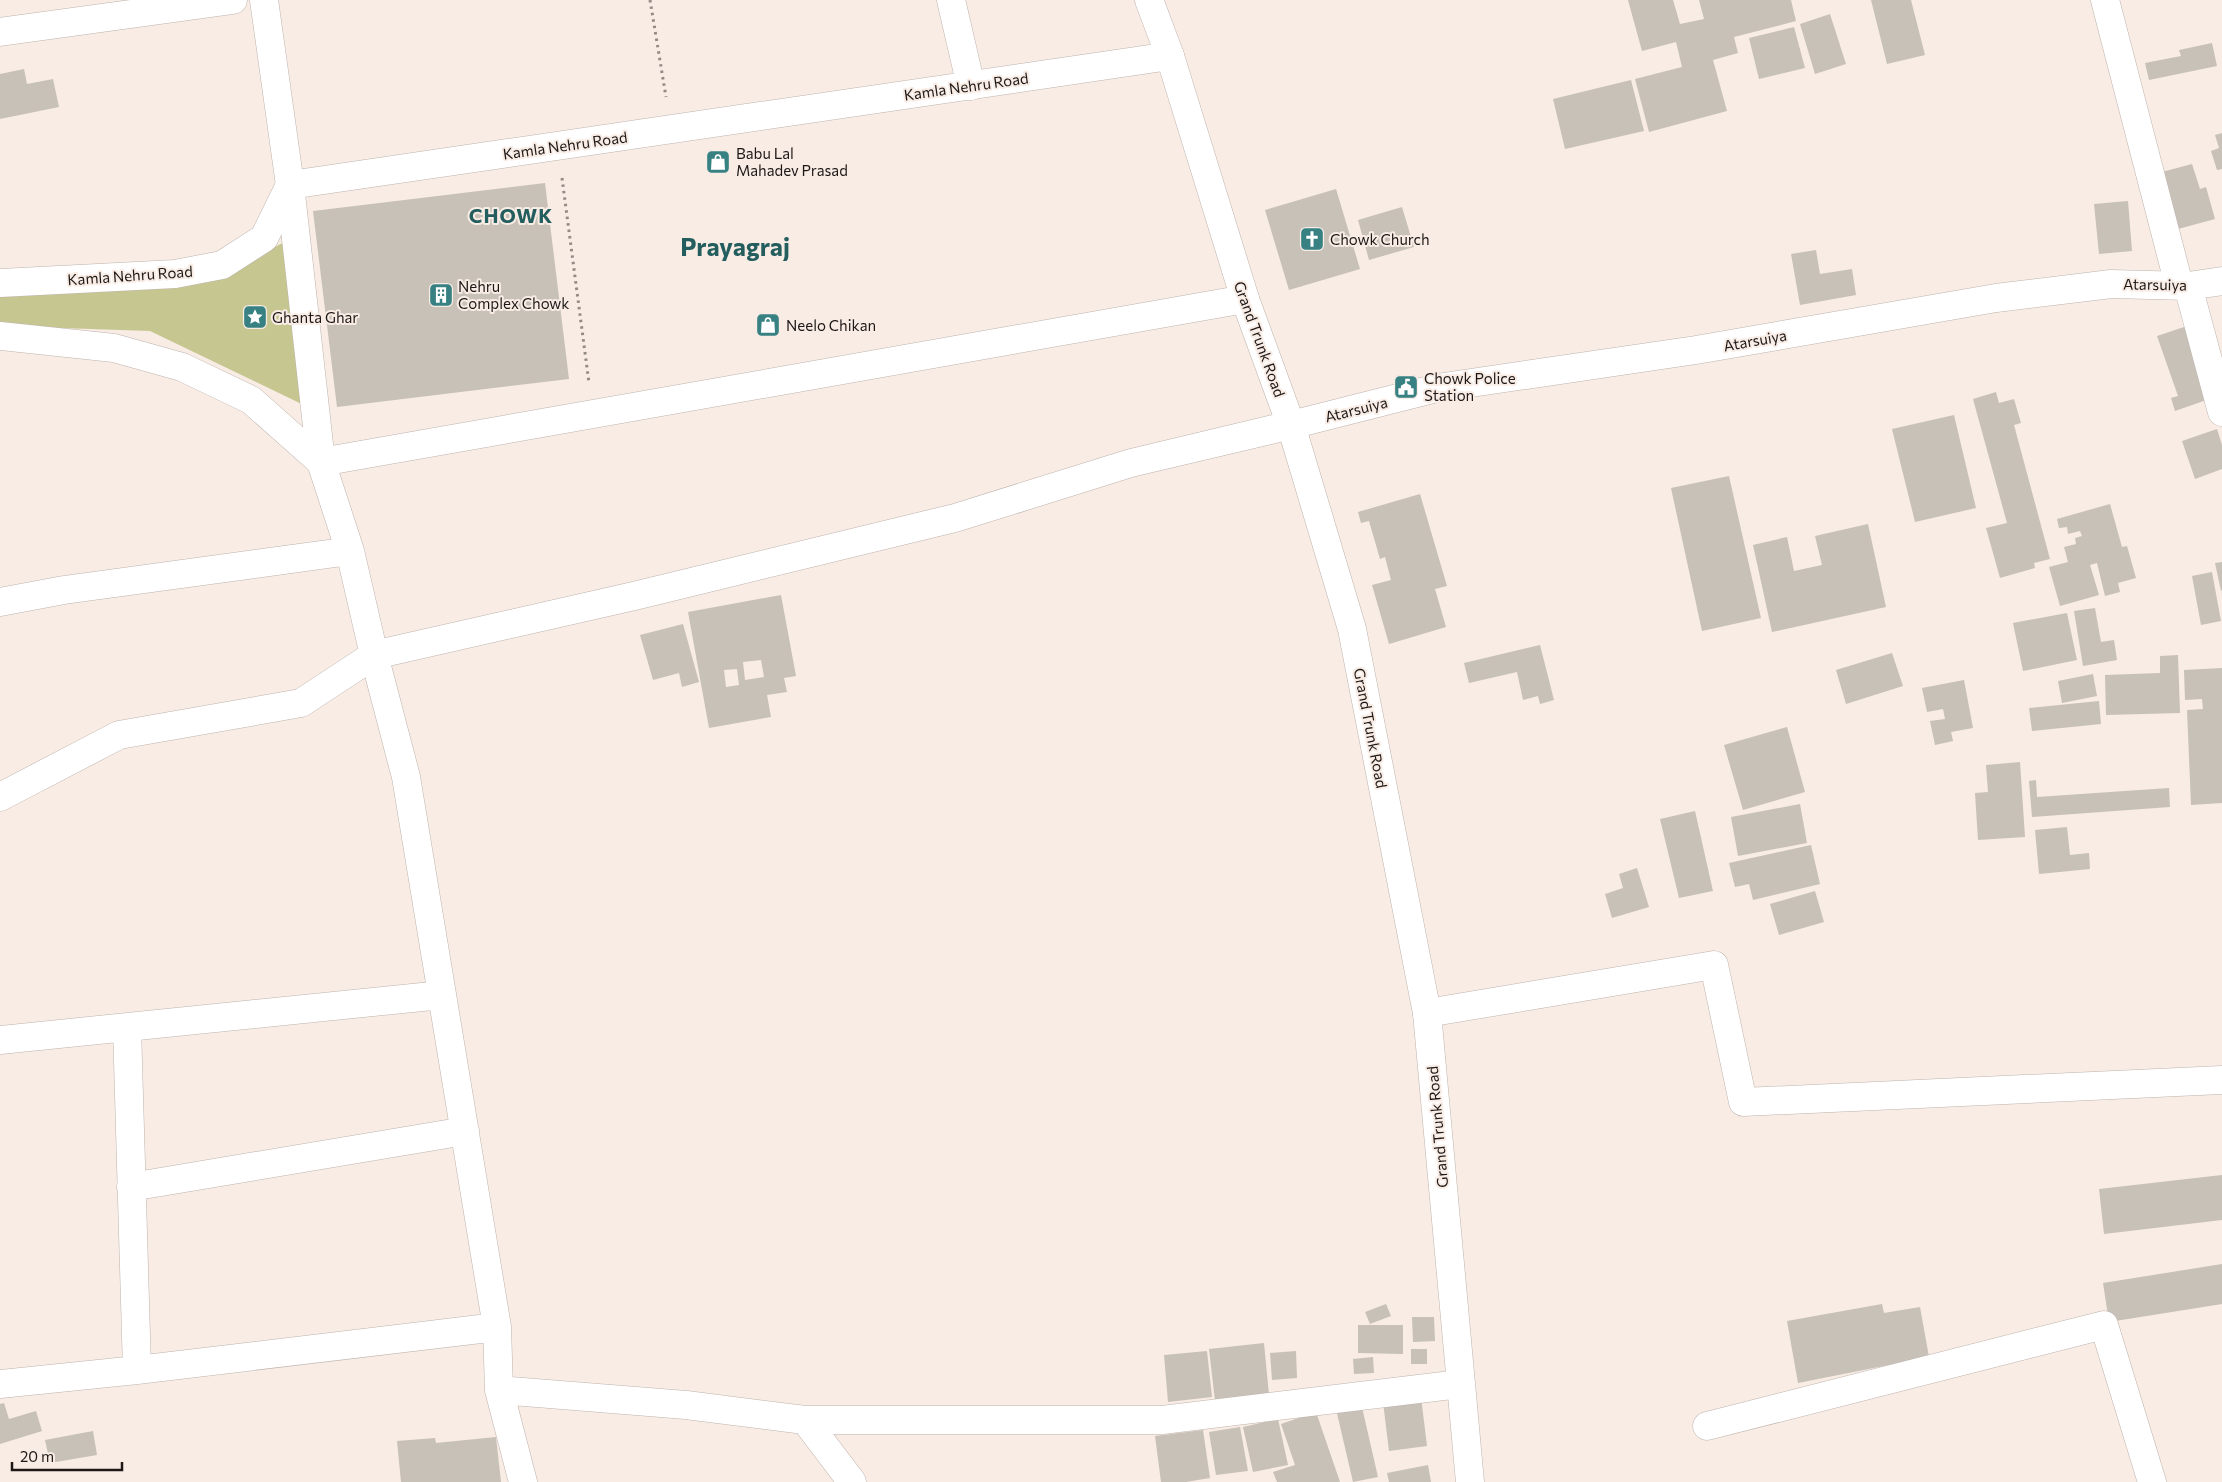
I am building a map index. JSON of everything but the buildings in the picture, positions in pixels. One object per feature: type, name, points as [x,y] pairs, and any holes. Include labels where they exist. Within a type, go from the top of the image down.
[{"type":"street","points":[[0,32],[141,6],[233,0]]},
{"type":"street","points":[[264,0],[290,185],[322,462],[350,551],[374,655],[406,777],[497,1327],[499,1390],[523,1482]]},
{"type":"street","points":[[951,0],[971,86]]},
{"type":"street","name":"Grand Trunk Road","points":[[1149,0],[1170,56],[1245,300],[1291,425],[1352,629],[1427,1013],[1470,1482]]},
{"type":"street","points":[[2105,0],[2183,286],[2222,412]]},
{"type":"street","name":"Kamla Nehru Road","points":[[0,283],[174,274],[222,266],[264,238],[290,185],[1170,56]]},
{"type":"street","name":"Atarsuiya","points":[[374,655],[634,596],[955,518],[1131,463],[1437,388],[1696,350],[1996,298],[2111,284],[2183,286],[2222,281]]},
{"type":"street","points":[[322,462],[593,416],[1245,300]]},
{"type":"street","points":[[0,336],[114,348],[182,367],[251,400],[322,462]]},
{"type":"street","points":[[0,602],[64,590],[350,551]]},
{"type":"street","points":[[0,797],[119,735],[301,703],[374,655]]},
{"type":"street","points":[[1427,1013],[1714,965],[1743,1102],[2222,1080]]},
{"type":"street","points":[[0,1040],[442,995]]},
{"type":"street","points":[[127,1027],[137,1370]]},
{"type":"street","points":[[132,1187],[465,1132]]},
{"type":"street","points":[[1707,1426],[2104,1325],[2152,1482]]},
{"type":"street","points":[[0,1384],[137,1370],[497,1327]]},
{"type":"street","points":[[499,1390],[686,1405],[805,1420],[1162,1420],[1460,1384]]},
{"type":"street","points":[[805,1420],[852,1482]]},
{"type":"path","points":[[650,0],[671,130]]},
{"type":"path","points":[[558,146],[593,416]]},
{"type":"green space","points":[[290,239],[312,409],[150,331],[0,326],[0,297],[225,273]]},
{"type":"place","name":"Babu Lal Mahadev Prasad","points":[[718,162]]},
{"type":"place","name":"Chowk Church","points":[[1312,239]]},
{"type":"place","name":"Nehru Complex Chowk","points":[[441,295]]},
{"type":"place","name":"Ghanta Ghar","points":[[255,317]]},
{"type":"place","name":"Neelo Chikan","points":[[768,325]]},
{"type":"place","name":"Chowk Police Station","points":[[1406,387]]},
{"type":"district","name":"CHOWK","points":[[511,215]]},
{"type":"district","name":"Prayagraj","points":[[735,246]]}]
